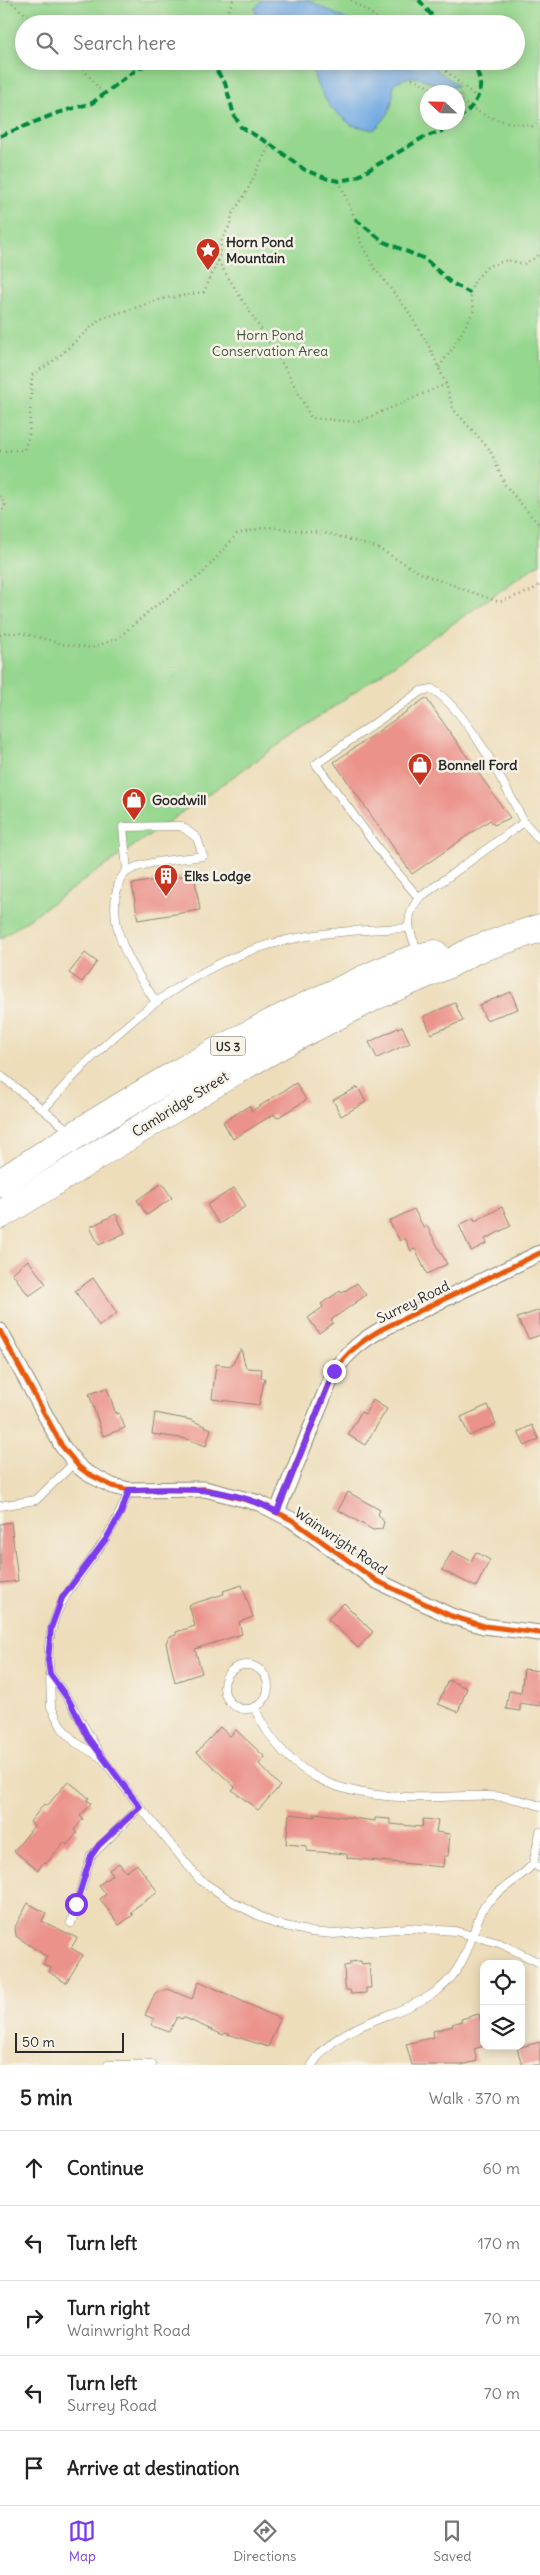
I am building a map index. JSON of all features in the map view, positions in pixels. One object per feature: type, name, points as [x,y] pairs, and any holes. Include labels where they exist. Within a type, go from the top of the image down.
[{"type":"highway","name":"Cambridge Street","points":[[0,1183],[177,1074],[277,1019],[392,967],[421,958],[474,950],[540,928]]},
{"type":"highway","name":"Cambridge Street","points":[[0,1215],[236,1070],[333,1018],[449,964],[474,950]]},
{"type":"highway","points":[[75,1136],[92,1160]]},
{"type":"street","name":"Surrey Road","points":[[277,1512],[334,1371],[358,1343],[382,1329],[540,1253]]},
{"type":"street","name":"Wainwright Road","points":[[0,1331],[62,1446],[75,1462],[99,1480],[129,1490],[205,1489],[243,1497],[292,1520],[378,1581],[451,1616],[484,1626],[540,1633]]},
{"type":"lane","points":[[419,898],[385,858],[316,764],[421,690],[432,689],[456,710],[493,764],[524,822],[540,840]]},
{"type":"lane","points":[[421,958],[408,928],[408,918],[419,898],[524,822]]},
{"type":"lane","points":[[127,871],[123,827],[181,826],[197,838],[203,856],[146,865],[127,871],[120,880],[115,910],[118,932],[130,961],[156,1002]]},
{"type":"lane","points":[[44,1109],[108,1043],[156,1002],[217,966],[285,940],[321,934],[408,928]]},
{"type":"lane","points":[[0,1075],[75,1136]]},
{"type":"lane","points":[[0,1506],[36,1500],[75,1462]]},
{"type":"lane","points":[[102,1758],[75,1742],[62,1728],[52,1708],[48,1644],[62,1598],[106,1539],[121,1513],[129,1490]]},
{"type":"lane","points":[[247,1664],[254,1666],[265,1676],[267,1692],[262,1702],[254,1707],[243,1709],[236,1707],[225,1696],[225,1679],[234,1667],[247,1664]]},
{"type":"lane","points":[[50,1674],[70,1702],[102,1758],[200,1880],[244,1909],[273,1923],[311,1932],[334,1934],[409,1928],[448,1930],[473,1935],[514,1949],[540,1963]]},
{"type":"lane","points":[[254,1707],[269,1735],[300,1769],[340,1788],[378,1795],[434,1798],[487,1794],[505,1796],[540,1806]]},
{"type":"lane","points":[[71,1923],[91,1856],[99,1845],[140,1807]]},
{"type":"lane","points":[[312,2065],[330,2042],[347,2031],[411,2006],[446,1984],[462,1961],[480,1913],[488,1902],[537,1866],[540,1832]]},
{"type":"lane","points":[[108,2065],[152,2065]]},
{"type":"path","points":[[8,0],[27,15]]},
{"type":"path","points":[[227,15],[233,0]]},
{"type":"path","points":[[351,0],[373,15]]},
{"type":"path","points":[[84,70],[103,94]]},
{"type":"path","points":[[446,70],[477,98]]},
{"type":"path","points":[[412,79],[423,82],[426,85]]},
{"type":"path","points":[[465,104],[500,122],[532,126],[540,120]]},
{"type":"path","points":[[0,451],[24,450],[29,436],[32,375],[56,359],[100,319],[162,299],[204,292],[218,261],[222,239],[230,225],[232,214],[245,195],[270,144]]},
{"type":"path","points":[[339,181],[355,219],[361,243],[375,269],[406,308],[430,348],[446,384],[453,409],[490,450],[505,485],[540,526]]},
{"type":"path","points":[[438,367],[455,345],[474,310],[470,293],[475,280],[488,266],[507,260],[524,264],[535,258],[540,252]]},
{"type":"path","points":[[218,261],[287,371],[311,418],[358,422],[446,384]]},
{"type":"path","points":[[0,496],[5,505],[0,513]]},
{"type":"path","points":[[0,636],[5,633],[22,632],[63,644],[92,648],[118,638],[154,607],[202,574],[237,534],[267,527],[330,534],[376,547],[422,574],[499,602],[531,592],[540,584]]},
{"type":"green space","name":"Horn Pond Conservation Area","points":[[0,0],[540,0],[540,563],[0,939]]},
{"type":"water","points":[[262,0],[308,0],[337,15],[256,15],[255,8]]},
{"type":"water","points":[[312,70],[438,70],[457,85],[438,85],[423,79],[410,77],[394,83],[393,98],[388,114],[374,130],[351,125],[330,107],[317,85]]},
{"type":"building","points":[[426,698],[510,818],[494,825],[490,820],[412,874],[334,762]]},
{"type":"building","name":"Elks Lodge","points":[[194,874],[200,910],[138,920],[132,884]]},
{"type":"building","points":[[85,953],[97,962],[82,982],[69,973]]},
{"type":"building","points":[[511,992],[518,1009],[486,1020],[479,1005]]},
{"type":"building","points":[[455,1003],[463,1021],[431,1034],[424,1016]]},
{"type":"building","points":[[402,1026],[410,1043],[377,1058],[369,1042]]},
{"type":"building","points":[[296,1083],[306,1100],[277,1118],[274,1114],[233,1139],[223,1122],[249,1106],[252,1111]]},
{"type":"building","points":[[358,1087],[366,1102],[341,1116],[333,1100]]},
{"type":"building","points":[[162,1183],[172,1198],[147,1215],[137,1200]]},
{"type":"building","points":[[234,1188],[246,1206],[219,1224],[207,1205]]},
{"type":"building","points":[[502,1207],[511,1226],[485,1239],[487,1243],[471,1251],[459,1225],[474,1218],[475,1221]]},
{"type":"building","points":[[414,1209],[424,1228],[427,1226],[447,1264],[427,1274],[415,1249],[411,1251],[405,1238],[400,1241],[389,1221]]},
{"type":"building","points":[[116,1214],[125,1233],[99,1245],[90,1227]]},
{"type":"building","points":[[28,1260],[46,1284],[29,1296],[12,1273]]},
{"type":"building","points":[[93,1278],[117,1313],[99,1326],[75,1291]]},
{"type":"building","points":[[357,1283],[366,1295],[331,1320],[333,1323],[319,1333],[308,1318],[323,1307],[321,1304],[340,1291],[342,1293]]},
{"type":"building","points":[[540,1310],[540,1335],[529,1339],[517,1318]]},
{"type":"building","points":[[241,1349],[246,1368],[262,1369],[261,1378],[265,1378],[259,1405],[212,1399],[216,1364],[231,1366]]},
{"type":"building","points":[[107,1388],[116,1414],[119,1413],[125,1428],[103,1436],[89,1394]]},
{"type":"building","points":[[373,1400],[387,1409],[365,1445],[348,1435],[361,1412],[365,1414]]},
{"type":"building","points":[[488,1405],[496,1424],[469,1436],[461,1417]]},
{"type":"building","points":[[155,1413],[191,1420],[211,1429],[206,1446],[187,1439],[152,1434]]},
{"type":"building","points":[[532,1425],[539,1439],[525,1446],[518,1432]]},
{"type":"building","points":[[348,1492],[380,1510],[378,1514],[384,1522],[382,1529],[373,1530],[338,1510]]},
{"type":"building","points":[[11,1522],[18,1581],[0,1583],[0,1524]]},
{"type":"building","points":[[452,1551],[471,1561],[476,1552],[490,1560],[476,1587],[442,1570]]},
{"type":"building","points":[[242,1585],[253,1617],[239,1622],[242,1634],[195,1649],[202,1673],[175,1682],[166,1643],[169,1637],[176,1635],[176,1632],[195,1626],[189,1605],[224,1594],[223,1591]]},
{"type":"building","points":[[344,1603],[373,1632],[358,1648],[328,1619]]},
{"type":"building","points":[[524,1669],[540,1671],[540,1706],[520,1703],[520,1711],[506,1709],[509,1691],[521,1693]]},
{"type":"building","points":[[448,1680],[467,1688],[458,1712],[438,1704]]},
{"type":"building","points":[[220,1727],[230,1736],[236,1730],[265,1757],[259,1764],[280,1786],[258,1810],[232,1790],[235,1787],[197,1752]]},
{"type":"building","points":[[68,1781],[89,1798],[87,1800],[91,1803],[80,1816],[83,1819],[74,1830],[77,1833],[67,1845],[64,1842],[46,1864],[44,1862],[38,1870],[14,1851],[34,1826],[30,1822],[44,1804],[47,1806]]},
{"type":"building","points":[[315,1813],[375,1821],[375,1818],[390,1819],[390,1824],[422,1827],[423,1819],[438,1820],[436,1832],[450,1834],[448,1856],[444,1856],[443,1867],[347,1858],[347,1854],[307,1851],[307,1846],[286,1844],[289,1814],[315,1817]]},
{"type":"building","points":[[119,1863],[126,1872],[137,1864],[158,1892],[136,1907],[131,1913],[133,1915],[119,1925],[100,1899],[106,1894],[99,1885],[112,1875],[109,1870]]},
{"type":"building","points":[[28,1903],[46,1913],[42,1921],[77,1938],[71,1948],[83,1955],[66,1983],[49,1972],[51,1968],[43,1964],[47,1957],[16,1936],[15,1927]]},
{"type":"building","points":[[361,1961],[362,1964],[369,1963],[371,1988],[366,1988],[366,1993],[351,1994],[350,1990],[346,1990],[344,1966],[350,1965],[350,1962]]},
{"type":"building","points":[[199,1981],[280,2019],[268,2047],[225,2033],[223,2035],[183,2017],[182,2019],[177,2017],[169,2032],[151,2025],[154,2019],[145,2015],[155,1993],[168,1989],[192,1999]]},
{"type":"building","points":[[479,2014],[480,2047],[474,2049],[477,2061],[462,2065],[412,2065],[406,2044],[434,2037],[433,2031],[453,2026],[452,2024],[462,2021],[461,2019]]},
{"type":"building","points":[[540,2042],[540,2065],[522,2065],[518,2050],[525,2050],[525,2046]]},
{"type":"marked path","points":[[419,0],[432,15]]},
{"type":"marked path","points":[[0,136],[57,113],[92,103],[136,70]]},
{"type":"marked path","points":[[216,70],[225,83],[234,115],[241,127],[270,144],[305,170],[328,179],[339,181],[355,178],[424,137],[443,130]]},
{"type":"marked path","points":[[465,114],[479,93],[479,78],[476,70]]},
{"type":"marked path","points":[[355,219],[384,242],[425,259],[450,282],[470,293]]},
{"type":"cycle path","points":[[277,1512],[334,1371],[344,1358],[361,1343],[382,1329],[540,1253]]},
{"type":"cycle path","points":[[0,1331],[62,1446],[79,1467],[87,1473],[112,1486],[129,1490],[205,1489],[259,1503],[292,1520],[377,1581],[451,1616],[484,1626],[540,1633]]},
{"type":"place","name":"Horn Pond Mountain","points":[[208,271]]},
{"type":"place","name":"Bonnell Ford","points":[[420,786]]},
{"type":"place","name":"Goodwill","points":[[134,821]]},
{"type":"place","name":"Elks Lodge","points":[[166,897]]},
{"type":"route","points":[[76,1904],[91,1856],[99,1845],[140,1807],[89,1739],[70,1702],[50,1674],[48,1644],[51,1628],[62,1598],[72,1582],[106,1539],[121,1513],[129,1490],[205,1489],[225,1492],[259,1502],[277,1512],[334,1371]]}]
